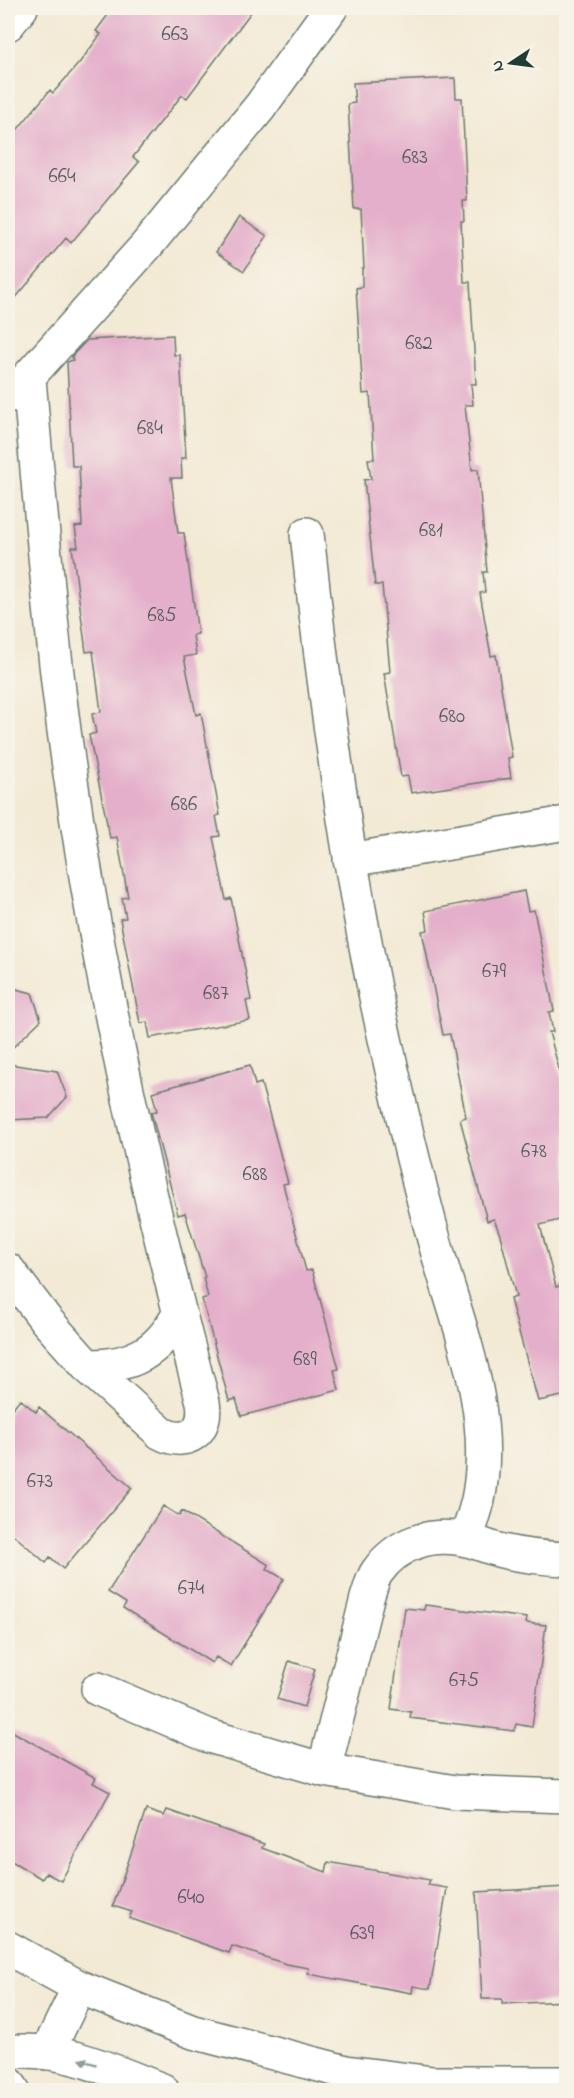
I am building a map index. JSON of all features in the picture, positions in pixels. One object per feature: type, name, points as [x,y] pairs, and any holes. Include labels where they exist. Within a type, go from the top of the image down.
[{"type":"street","points":[[8,24],[21,8]]},
{"type":"street","points":[[8,1270],[46,1320],[87,1366],[161,1433],[170,1438],[179,1439],[189,1437],[198,1431],[205,1412],[142,1160],[110,1005],[82,849],[18,389],[162,227],[260,107],[331,8]]},
{"type":"street","points":[[307,534],[319,643],[350,860],[375,988],[403,1116],[435,1243],[471,1368],[480,1411],[483,1456],[478,1500],[466,1540]]},
{"type":"street","points":[[350,860],[567,823]]},
{"type":"street","points":[[87,1366],[124,1363],[142,1356],[158,1345],[179,1314]]},
{"type":"street","points":[[324,1770],[367,1598],[376,1574],[393,1554],[415,1541],[440,1536],[466,1540],[503,1551],[542,1558],[567,1559]]},
{"type":"street","points":[[98,1689],[209,1736],[324,1770],[455,1792],[567,1796]]},
{"type":"street","points":[[8,1948],[79,1988],[193,2032],[346,2072],[433,2083],[567,2083]]},
{"type":"street","points":[[47,2053],[79,1988]]},
{"type":"street","points":[[8,2052],[47,2053],[87,2061],[162,2091]]},
{"type":"street","points":[[8,2083],[13,2091]]},
{"type":"building","points":[[113,8],[254,8],[187,98],[182,95],[133,157],[139,162],[71,243],[66,238],[8,307],[8,141],[50,90],[53,93],[80,62],[101,34],[96,31]]},
{"type":"building","points":[[455,78],[456,98],[462,98],[467,201],[463,201],[464,221],[461,221],[464,282],[470,282],[476,384],[471,384],[473,405],[465,405],[472,470],[478,469],[487,572],[483,572],[485,592],[480,593],[491,656],[496,655],[512,757],[508,758],[511,778],[411,793],[408,776],[401,777],[384,673],[390,672],[382,585],[375,585],[364,480],[371,479],[368,459],[374,459],[370,393],[363,394],[356,288],[362,287],[362,268],[364,268],[361,209],[354,209],[348,104],[355,103],[353,83]]},
{"type":"building","points":[[239,217],[267,236],[244,271],[216,252]]},
{"type":"building","points":[[173,335],[174,355],[180,355],[186,458],[181,458],[182,478],[171,478],[178,533],[184,533],[198,634],[193,635],[196,655],[184,657],[196,715],[201,713],[220,815],[216,816],[220,836],[213,837],[226,900],[231,898],[251,1000],[246,1001],[250,1020],[150,1038],[147,1022],[140,1023],[120,919],[126,918],[122,898],[128,897],[117,837],[110,838],[89,735],[96,733],[92,714],[101,712],[93,651],[86,652],[72,547],[78,547],[75,527],[82,526],[79,466],[72,466],[67,362],[73,360],[72,356],[87,340]]},
{"type":"building","points":[[524,891],[528,911],[534,910],[554,1011],[549,1012],[553,1032],[549,1032],[567,1099],[567,1218],[540,1225],[556,1287],[567,1284],[567,1395],[538,1401],[510,1299],[516,1297],[500,1235],[494,1219],[487,1221],[460,1119],[466,1117],[450,1034],[443,1035],[422,931],[428,930],[425,911]]},
{"type":"building","points":[[8,987],[32,993],[41,1020],[8,1052]]},
{"type":"building","points":[[8,1064],[57,1071],[67,1097],[48,1118],[8,1120]]},
{"type":"building","points":[[250,1065],[255,1085],[261,1083],[288,1183],[283,1184],[306,1271],[312,1270],[339,1369],[334,1370],[339,1390],[241,1416],[236,1399],[229,1401],[202,1299],[208,1297],[203,1278],[205,1277],[185,1213],[178,1215],[151,1112],[157,1111],[152,1092]]},
{"type":"building","points":[[20,1399],[36,1412],[39,1407],[132,1488],[63,1569],[50,1557],[46,1563],[8,1530],[8,1414]]},
{"type":"building","points":[[163,1506],[179,1516],[182,1511],[269,1565],[267,1569],[284,1579],[231,1666],[216,1657],[212,1663],[123,1608],[126,1603],[108,1592]]},
{"type":"building","points":[[425,1605],[527,1618],[526,1623],[546,1625],[532,1727],[516,1724],[514,1731],[410,1718],[411,1712],[391,1709],[405,1608],[424,1610]]},
{"type":"building","points":[[289,1661],[315,1669],[304,1707],[277,1699]]},
{"type":"building","points":[[8,1729],[96,1778],[93,1783],[110,1792],[61,1881],[46,1873],[42,1879],[8,1859]]},
{"type":"building","points":[[146,1810],[164,1816],[167,1810],[264,1844],[262,1848],[326,1872],[328,1862],[430,1880],[428,1885],[447,1888],[430,1989],[413,1986],[412,1993],[308,1974],[309,1968],[286,1964],[232,1946],[229,1953],[129,1918],[132,1912],[113,1906]]},
{"type":"building","points":[[567,1887],[567,2001],[502,2004],[502,1999],[482,1999],[476,1892]]}]
